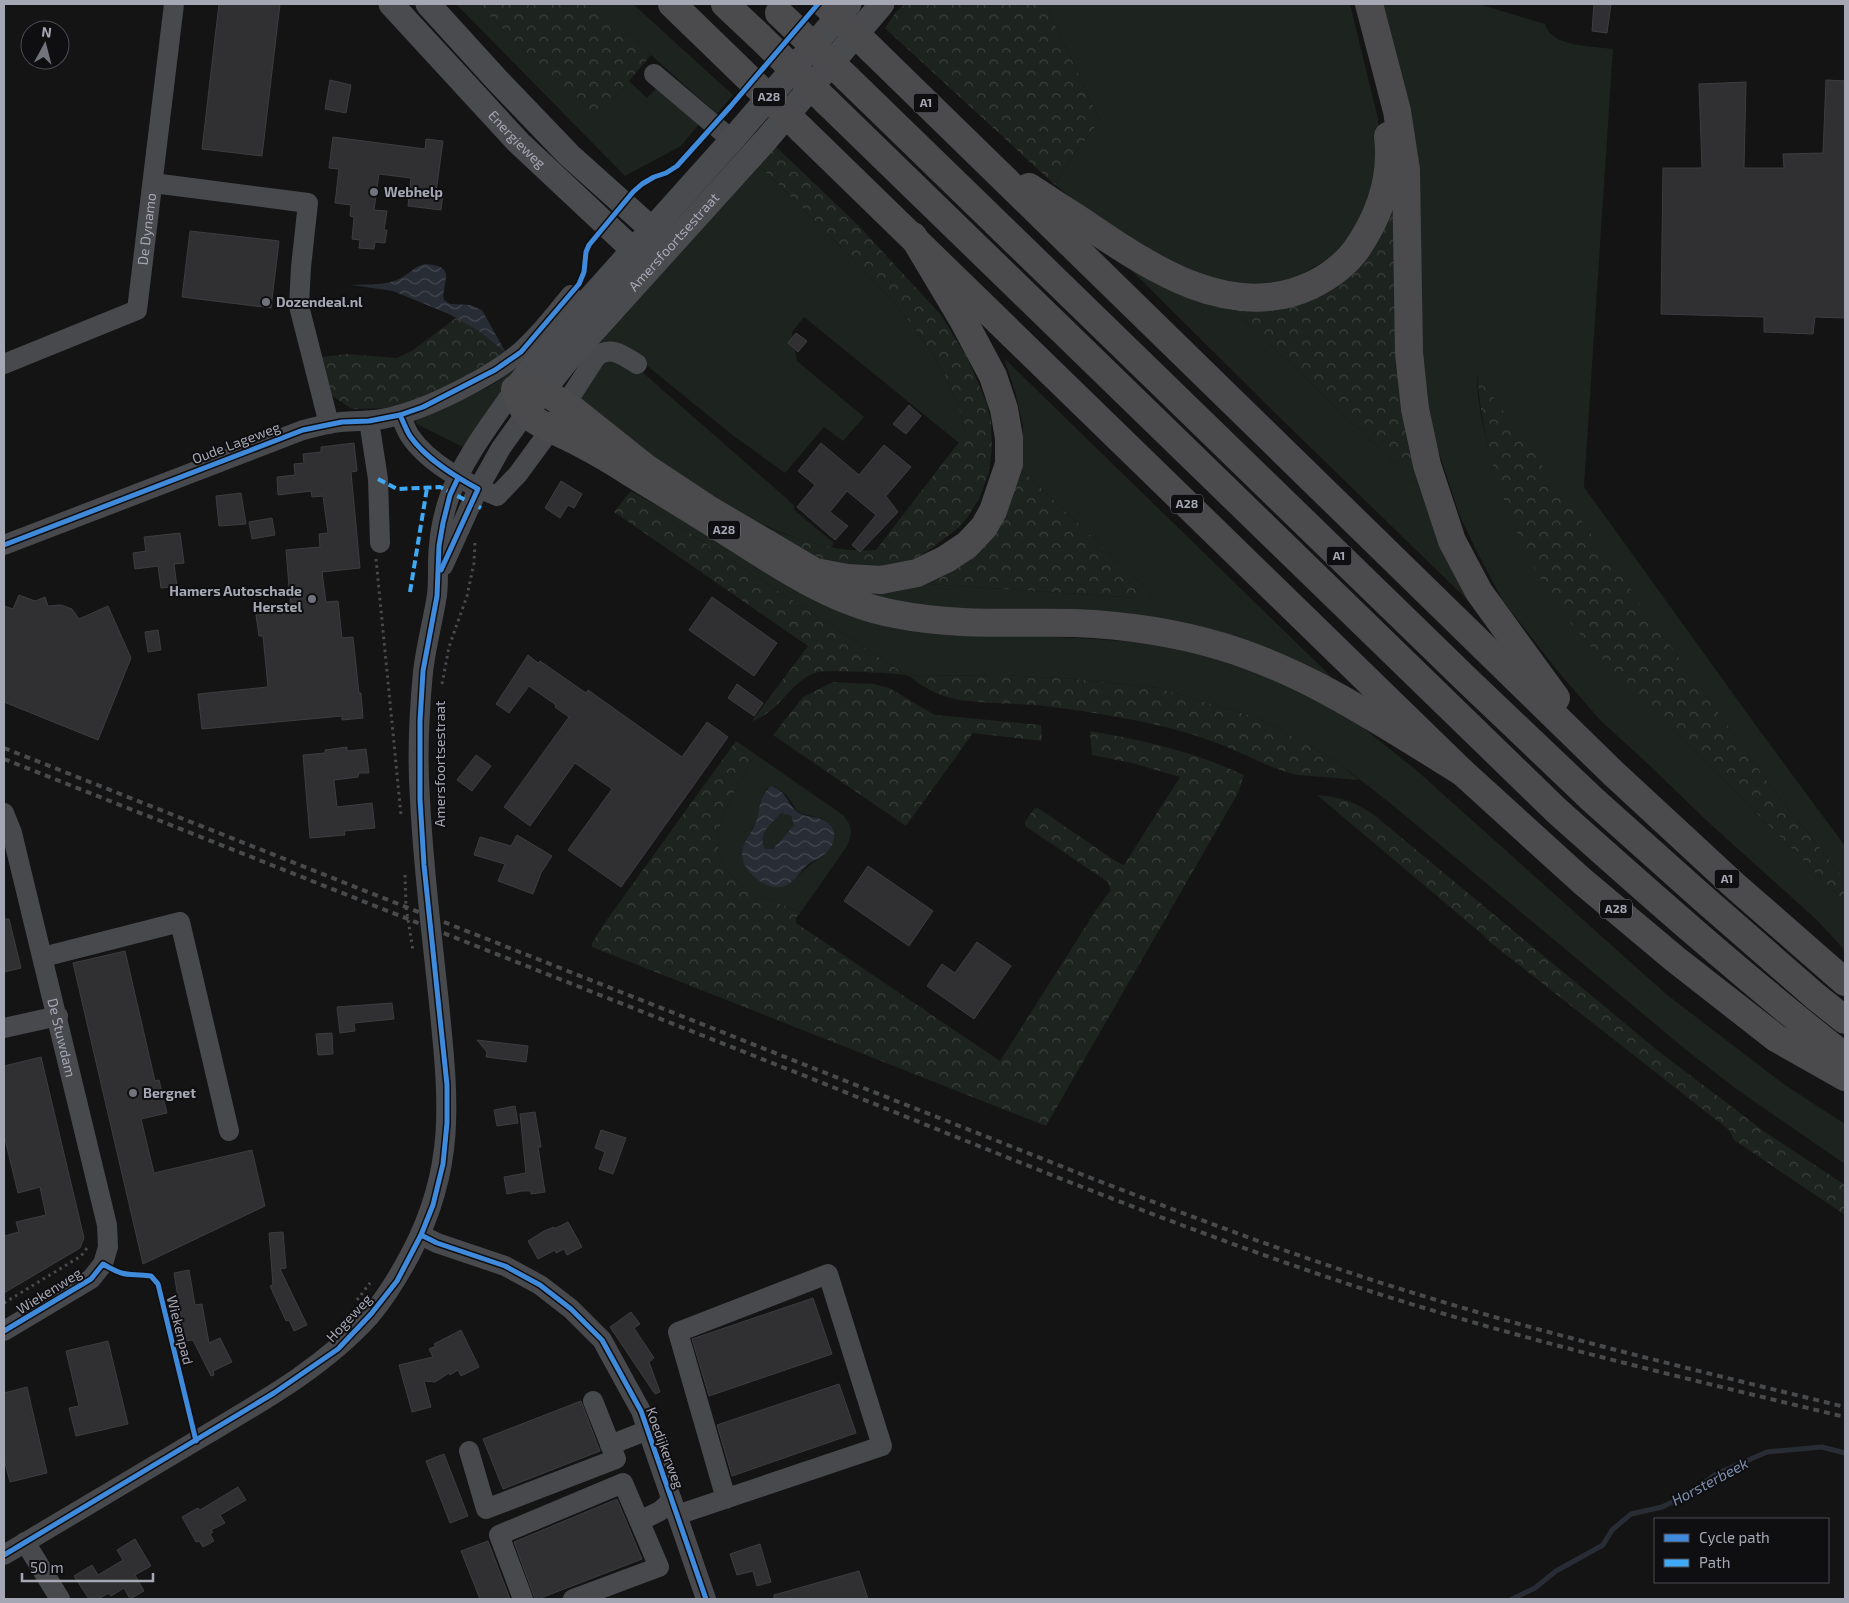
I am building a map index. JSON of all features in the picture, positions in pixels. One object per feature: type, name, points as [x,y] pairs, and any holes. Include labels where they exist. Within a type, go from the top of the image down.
[{"type":"highway","name":"A28","points":[[672,4],[1462,772],[1582,881],[1675,959],[1776,1038],[1845,1078]]},
{"type":"highway","name":"A1","points":[[725,4],[1557,811],[1682,923],[1845,1057]]},
{"type":"highway","name":"A1","points":[[825,4],[1613,773],[1734,885],[1845,982]]},
{"type":"highway","name":"A1","points":[[981,157],[1115,244],[1172,278],[1204,290],[1245,297],[1277,296],[1300,290],[1338,269],[1351,257],[1376,217],[1387,179],[1388,141],[1385,114],[1353,4]]},
{"type":"highway","name":"A1","points":[[1369,4],[1397,111],[1406,170],[1409,353],[1415,409],[1437,500],[1452,541],[1479,592],[1514,642],[1613,773]]},
{"type":"highway","name":"A1","points":[[775,8],[1593,800],[1793,977],[1845,1020]]},
{"type":"highway","name":"A28","points":[[912,236],[962,318],[993,376],[1004,409],[1010,438],[1009,464],[993,511],[984,527],[967,545],[946,559],[917,573],[882,580],[847,578],[815,572],[708,509],[646,468],[565,405],[542,391],[520,401],[552,429],[612,461],[792,574],[868,608],[931,620],[1121,627],[1218,645],[1270,663],[1304,678],[1339,697],[1462,772]]},
{"type":"main road","name":"Energieweg","points":[[391,4],[518,142],[652,267]]},
{"type":"main road","name":"Energieweg","points":[[428,4],[569,155],[671,246]]},
{"type":"main road","name":"Amersfoortsestraat","points":[[520,401],[578,312],[732,140],[849,4]]},
{"type":"main road","name":"Amersfoortsestraat","points":[[542,391],[765,142],[882,4]]},
{"type":"street","name":"De Dynamo","points":[[4,364],[137,310],[174,4]]},
{"type":"street","points":[[654,74],[732,140]]},
{"type":"street","points":[[152,183],[308,202],[299,306],[329,424]]},
{"type":"street","points":[[571,295],[520,352],[495,370],[423,406],[400,415],[410,436],[426,454],[458,478],[478,489],[497,496],[518,474],[552,429],[565,405],[596,358],[602,353],[617,351],[637,364]]},
{"type":"street","name":"Amersfoortsestraat","points":[[432,928],[424,865],[419,768],[423,671],[439,574],[439,546],[450,495],[458,478],[484,433],[520,401]]},
{"type":"street","name":"Amersfoortsestraat","points":[[439,574],[478,489],[501,448],[520,401]]},
{"type":"street","name":"Oude Lageweg","points":[[4,546],[295,433],[329,424],[370,421],[400,415]]},
{"type":"street","points":[[370,421],[378,479],[380,543]]},
{"type":"street","name":"De Stuwdam","points":[[4,813],[12,833],[58,1016],[107,1225],[108,1247],[103,1264]]},
{"type":"street","points":[[43,957],[180,922],[229,1131]]},
{"type":"street","name":"Hogeweg","points":[[4,1555],[274,1394],[338,1349],[371,1314],[396,1281],[421,1235],[433,1205],[443,1164],[447,1123],[447,1084],[432,928]]},
{"type":"street","points":[[4,1028],[58,1016]]},
{"type":"street","name":"Koedijkerweg","points":[[421,1235],[437,1243],[505,1266],[540,1285],[572,1309],[602,1340],[641,1411],[706,1599]]},
{"type":"street","name":"Wiekenweg","points":[[4,1332],[91,1279],[103,1264]]},
{"type":"street","points":[[640,1521],[660,1511],[726,1499],[882,1446],[828,1274],[678,1332],[726,1499]]},
{"type":"street","points":[[469,1451],[486,1509],[616,1459],[593,1401]]},
{"type":"street","points":[[610,1445],[648,1430]]},
{"type":"street","points":[[522,1599],[499,1535],[623,1483],[659,1567],[573,1599]]},
{"type":"street","points":[[26,1542],[60,1599]]},
{"type":"path","points":[[380,543],[376,552],[401,815]]},
{"type":"path","points":[[405,873],[406,907],[414,956]]},
{"type":"path","points":[[4,1302],[81,1256],[89,1246]]},
{"type":"green space","points":[[456,4],[478,4],[595,120],[629,81],[647,98],[659,85],[700,123],[681,146],[625,176]]},
{"type":"green space","points":[[478,4],[598,4],[651,55],[595,121]]},
{"type":"green space","points":[[598,4],[633,4],[733,95],[717,114]]},
{"type":"green space","points":[[905,4],[1045,4],[1100,120],[1071,159],[1055,185],[885,28],[896,12]]},
{"type":"green space","points":[[1045,4],[1350,4],[1378,119],[1379,150],[1370,202],[1355,230],[1336,254],[1299,276],[1262,288],[1228,282],[1180,268],[1111,228],[1055,185],[1071,159],[1100,120]]},
{"type":"green space","points":[[1378,4],[1478,4],[1545,24],[1549,32],[1563,41],[1584,46],[1613,49],[1584,487],[1845,846],[1845,879],[1777,795],[1477,375],[1477,388],[1486,438],[1496,474],[1611,666],[1845,902],[1845,951],[1818,921],[1707,821],[1601,721],[1560,674],[1503,601],[1478,554],[1459,514],[1431,428]]},
{"type":"green space","points":[[772,143],[859,226],[941,315],[968,359],[987,404],[991,422],[992,448],[989,472],[980,497],[967,518],[958,528],[913,560],[874,567],[829,563],[806,554],[730,512],[801,540],[819,545],[857,550],[876,550],[966,433],[948,381],[935,357],[903,313],[866,273],[755,162]]},
{"type":"green space","points":[[755,162],[866,273],[903,313],[920,335],[948,381],[958,406],[966,433],[959,443],[804,317],[792,332],[797,361],[864,417],[843,441],[824,427],[785,473],[731,434],[629,351],[592,350]]},
{"type":"green space","points":[[1392,195],[1402,410],[1409,450],[1421,488],[1233,309],[1290,305]]},
{"type":"green space","points":[[1126,265],[1233,309],[1421,488],[1482,614],[1276,414]]},
{"type":"green space","points":[[456,318],[480,332],[506,353],[463,379],[393,408],[352,409],[325,391],[321,357],[347,354],[397,358],[413,350]]},
{"type":"green space","points":[[548,338],[463,447],[415,422],[420,416],[487,388]]},
{"type":"green space","points":[[606,358],[641,371],[794,505],[794,510],[834,543],[831,548],[804,541],[730,512],[574,400]]},
{"type":"green space","points":[[1004,358],[1346,691],[1254,648],[905,604],[850,588],[915,583],[1139,598],[1149,598],[1153,595],[1020,468],[1023,425]]},
{"type":"green space","points":[[1477,374],[1777,795],[1845,879],[1845,902],[1605,662],[1563,613],[1545,587],[1530,559],[1504,500],[1486,437]]},
{"type":"green space","points":[[1020,468],[1153,595],[1149,598],[1139,598],[915,583]]},
{"type":"green space","points":[[631,491],[803,588],[924,631],[1078,638],[1137,642],[1168,647],[1202,655],[1270,677],[1352,719],[1415,769],[1666,994],[1785,1085],[1845,1124],[1845,1164],[1736,1089],[1685,1049],[1390,803],[1345,768],[1316,749],[1274,726],[1248,715],[1158,688],[1074,679],[1005,675],[908,676],[629,493]]},
{"type":"green space","points":[[629,493],[908,676],[864,672],[818,672],[800,681],[770,711],[752,721],[808,646],[614,512]]},
{"type":"green space","points":[[1005,675],[1074,679],[1158,688],[1248,715],[1274,726],[1316,749],[1345,768],[1359,780],[1298,775],[1206,739],[1134,720],[1036,705],[955,699],[930,690],[909,676]]},
{"type":"green space","points":[[833,682],[874,684],[889,688],[935,715],[1041,725],[1042,741],[973,733],[906,826],[773,735],[803,697]]},
{"type":"green space","points":[[1090,731],[1130,738],[1188,753],[1244,775],[1238,793],[1046,1126],[592,947],[592,943],[606,921],[736,741],[755,754],[725,811],[719,830],[718,848],[723,865],[736,880],[758,894],[801,912],[796,918],[796,923],[1000,1061],[1098,907],[1111,890],[1108,882],[1025,826],[1025,822],[1034,809],[1038,808],[1124,865],[1180,777],[1132,763],[1092,755]]},
{"type":"green space","points":[[755,754],[843,815],[849,823],[851,833],[847,846],[801,912],[758,894],[736,880],[723,865],[718,848],[719,830],[725,811]],"holes":[[[773,786],[786,795],[796,810],[802,814],[816,817],[831,847],[790,883],[744,845],[756,822],[764,792],[768,787]]]},
{"type":"green space","points":[[1317,795],[1346,800],[1373,814],[1657,1050],[1765,1132],[1845,1185],[1845,1215],[1734,1140],[1729,1130],[1491,943]]},
{"type":"green space","points":[[781,813],[791,816],[794,825],[773,849],[765,849],[763,843],[764,833]]},
{"type":"water","points":[[425,264],[435,265],[442,268],[445,272],[444,300],[450,304],[470,305],[482,310],[506,353],[480,332],[449,314],[393,291],[352,285],[395,281]]},
{"type":"water","points":[[772,786],[780,791],[799,813],[827,822],[834,832],[834,840],[827,852],[810,863],[789,884],[778,887],[771,886],[757,879],[746,867],[742,853],[756,822],[762,799],[769,787]],"holes":[[[781,813],[791,816],[794,825],[773,849],[765,849],[763,839],[769,825]]]},
{"type":"building","points":[[219,4],[280,4],[262,156],[202,149]]},
{"type":"building","points":[[1594,4],[1611,4],[1607,33],[1592,31]]},
{"type":"building","points":[[330,80],[351,85],[346,113],[325,109]]},
{"type":"building","points":[[1826,80],[1845,81],[1845,318],[1815,317],[1813,334],[1764,332],[1764,317],[1661,314],[1663,168],[1702,168],[1699,84],[1746,82],[1744,168],[1784,168],[1783,154],[1823,153]]},
{"type":"building","points":[[333,137],[425,149],[426,139],[443,141],[436,192],[443,193],[441,210],[408,206],[411,178],[379,174],[374,210],[387,211],[384,230],[387,230],[385,243],[375,242],[374,249],[359,248],[360,240],[352,239],[354,217],[350,216],[351,205],[335,203],[339,169],[329,168]]},
{"type":"building","points":[[190,231],[279,241],[271,308],[182,297]]},
{"type":"building","points":[[796,333],[807,341],[798,352],[788,343]]},
{"type":"building","points":[[909,405],[921,416],[906,434],[893,424]]},
{"type":"building","points":[[354,443],[357,471],[351,472],[360,568],[322,572],[326,602],[338,601],[342,638],[353,637],[363,718],[342,720],[342,716],[202,729],[198,694],[268,687],[263,636],[259,636],[256,615],[291,611],[286,550],[320,547],[319,534],[328,533],[323,496],[312,497],[311,491],[278,495],[277,477],[295,475],[294,464],[304,463],[303,454],[321,452],[321,447]]},
{"type":"building","points":[[821,443],[859,475],[884,445],[911,467],[886,496],[898,512],[860,552],[852,545],[876,515],[847,491],[830,512],[848,526],[835,540],[797,507],[815,485],[798,471]]},
{"type":"building","points":[[561,481],[582,494],[574,508],[568,505],[560,518],[545,508]]},
{"type":"building","points":[[241,493],[246,524],[219,526],[216,496]]},
{"type":"building","points":[[272,518],[275,535],[252,539],[249,522]]},
{"type":"building","points":[[180,533],[184,563],[174,564],[177,586],[161,588],[158,566],[135,569],[133,553],[146,551],[144,537]]},
{"type":"building","points":[[19,595],[35,601],[45,597],[48,606],[61,605],[72,609],[79,619],[108,606],[131,658],[98,740],[4,702],[4,606],[13,609]]},
{"type":"building","points":[[712,597],[777,643],[754,676],[689,630]]},
{"type":"building","points":[[158,630],[161,650],[148,652],[145,632]]},
{"type":"building","points":[[528,655],[538,663],[540,661],[586,693],[588,690],[682,757],[707,722],[728,737],[621,887],[568,850],[612,789],[575,763],[530,826],[504,807],[569,717],[555,707],[556,705],[529,686],[509,713],[496,704]]},
{"type":"building","points":[[737,684],[763,703],[754,716],[728,698]]},
{"type":"building","points":[[347,747],[347,751],[366,749],[369,773],[359,773],[358,777],[334,780],[337,807],[372,803],[375,828],[344,831],[345,835],[310,838],[303,755],[325,753],[325,750]]},
{"type":"building","points":[[476,755],[491,766],[472,791],[457,780]]},
{"type":"building","points":[[517,835],[552,856],[541,873],[533,894],[498,881],[505,864],[474,855],[480,837],[511,846]]},
{"type":"building","points":[[868,866],[933,911],[909,946],[844,901]]},
{"type":"building","points":[[4,919],[9,919],[21,968],[4,972]]},
{"type":"building","points":[[977,942],[1011,966],[974,1019],[927,986],[942,964],[955,973]]},
{"type":"building","points":[[125,951],[155,1081],[159,1080],[167,1113],[141,1119],[154,1173],[252,1150],[265,1206],[143,1264],[73,963]]},
{"type":"building","points":[[392,1003],[394,1019],[354,1023],[355,1031],[340,1033],[337,1007]]},
{"type":"building","points":[[332,1033],[333,1054],[318,1055],[316,1034]]},
{"type":"building","points":[[477,1040],[528,1046],[526,1062],[486,1057],[487,1052]]},
{"type":"building","points":[[41,1057],[84,1238],[80,1248],[4,1293],[4,1236],[19,1232],[16,1222],[46,1215],[40,1187],[18,1193],[4,1135],[4,1066]]},
{"type":"building","points":[[515,1106],[518,1123],[497,1126],[494,1110]]},
{"type":"building","points":[[535,1112],[541,1147],[538,1147],[545,1192],[531,1194],[531,1191],[522,1191],[507,1194],[504,1177],[526,1173],[520,1114]]},
{"type":"building","points":[[601,1130],[626,1138],[613,1174],[599,1169],[605,1152],[595,1148]]},
{"type":"building","points":[[568,1222],[582,1247],[567,1255],[564,1249],[556,1253],[555,1250],[538,1259],[528,1241],[544,1231],[554,1227],[554,1229]]},
{"type":"building","points":[[283,1232],[286,1268],[280,1269],[307,1325],[294,1331],[289,1320],[286,1321],[270,1286],[273,1285],[269,1233]]},
{"type":"building","points":[[189,1270],[195,1305],[202,1304],[209,1343],[220,1338],[232,1362],[213,1371],[214,1375],[211,1376],[193,1340],[185,1341],[174,1273]]},
{"type":"building","points":[[813,1298],[832,1354],[709,1396],[692,1339]]},
{"type":"building","points":[[631,1312],[640,1324],[634,1328],[654,1358],[649,1362],[660,1392],[655,1394],[610,1327]]},
{"type":"building","points":[[461,1330],[479,1367],[461,1376],[458,1370],[450,1375],[449,1373],[435,1382],[424,1381],[431,1407],[412,1412],[399,1365],[433,1357],[429,1349],[436,1346],[434,1344]]},
{"type":"building","points":[[108,1341],[128,1424],[76,1436],[69,1408],[79,1406],[66,1351]]},
{"type":"building","points":[[839,1384],[856,1433],[732,1476],[717,1425]]},
{"type":"building","points":[[27,1387],[47,1473],[10,1482],[4,1459],[4,1393]]},
{"type":"building","points":[[581,1401],[600,1451],[503,1489],[483,1439]]},
{"type":"building","points":[[444,1454],[468,1516],[450,1523],[426,1461]]},
{"type":"building","points":[[238,1487],[246,1500],[220,1515],[225,1523],[211,1530],[213,1532],[210,1534],[214,1541],[203,1547],[199,1541],[196,1542],[182,1517],[198,1508],[200,1510]]},
{"type":"building","points":[[617,1499],[642,1559],[535,1599],[514,1542]]},
{"type":"building","points":[[135,1539],[151,1566],[135,1575],[144,1591],[130,1599],[124,1588],[111,1596],[109,1593],[98,1599],[89,1599],[74,1576],[92,1565],[98,1575],[123,1560],[117,1550]]},
{"type":"building","points":[[488,1541],[510,1599],[480,1599],[461,1551]]},
{"type":"building","points":[[760,1544],[771,1582],[757,1586],[753,1571],[737,1575],[730,1554]]},
{"type":"building","points":[[859,1571],[868,1599],[774,1599],[774,1595]]},
{"type":"waterway","name":"Horsterbeek","points":[[1512,1599],[1535,1588],[1556,1571],[1603,1545],[1612,1530],[1631,1514],[1662,1507],[1689,1494],[1716,1474],[1767,1452],[1822,1447],[1845,1453]]},
{"type":"railway","points":[[4,748],[1091,1178],[1254,1240],[1378,1282],[1526,1326],[1845,1407]]},
{"type":"railway","points":[[4,759],[1074,1184],[1281,1261],[1412,1304],[1535,1340],[1845,1417]]},
{"type":"marked path","points":[[378,479],[397,489],[440,487],[481,508]]},
{"type":"marked path","points":[[410,592],[427,488]]},
{"type":"cycle path","points":[[4,545],[303,430],[342,422],[369,421],[400,415],[423,407],[495,370],[521,352],[579,284],[584,272],[586,252],[589,245],[633,192],[642,184],[677,166],[818,4]]},
{"type":"cycle path","points":[[400,415],[410,436],[424,452],[450,473],[478,489],[441,570]]},
{"type":"cycle path","points":[[4,1555],[274,1393],[338,1349],[371,1314],[397,1281],[421,1235],[433,1205],[443,1164],[447,1123],[447,1085],[424,865],[420,799],[420,721],[423,671],[437,596],[439,546],[450,495],[458,478]]},
{"type":"cycle path","points":[[421,1235],[437,1243],[505,1266],[540,1285],[571,1309],[602,1340],[641,1411],[706,1599]]},
{"type":"cycle path","name":"Wiekenpad","points":[[4,1331],[91,1279],[103,1264],[122,1273],[151,1276],[158,1284],[196,1441]]},
{"type":"place","name":"Webhelp","points":[[374,192]]},
{"type":"place","name":"Dozendeal.nl","points":[[266,302]]},
{"type":"place","name":"Hamers Autoschade Herstel","points":[[312,599]]},
{"type":"place","name":"Bergnet","points":[[133,1093]]}]
